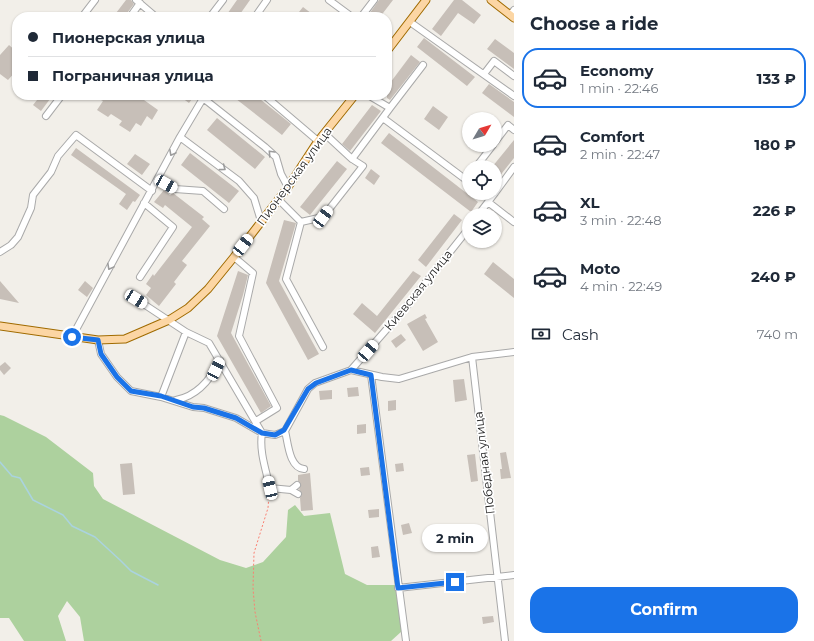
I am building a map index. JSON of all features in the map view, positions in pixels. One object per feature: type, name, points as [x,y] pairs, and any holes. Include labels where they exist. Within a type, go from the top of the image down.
[{"type":"main road","points":[[392,42],[410,22],[426,0]]},
{"type":"main road","points":[[491,0],[513,14]]},
{"type":"main road","name":"Пионерская улица","points":[[0,326],[98,340],[125,339],[169,320],[188,308],[208,289],[234,257],[288,187],[318,141],[350,100]]},
{"type":"street","points":[[86,12],[95,0]]},
{"type":"street","points":[[214,12],[223,0]]},
{"type":"street","points":[[259,12],[267,0]]},
{"type":"street","points":[[329,0],[345,12]]},
{"type":"street","points":[[365,12],[374,0]]},
{"type":"street","points":[[133,12],[138,2],[150,12]]},
{"type":"street","points":[[410,22],[514,96]]},
{"type":"street","points":[[484,74],[494,61],[514,76]]},
{"type":"street","points":[[352,159],[423,65]]},
{"type":"street","points":[[46,116],[58,100]]},
{"type":"street","points":[[72,337],[180,137],[202,100]]},
{"type":"street","points":[[208,100],[276,157],[281,174],[288,187]]},
{"type":"street","points":[[270,100],[318,141]]},
{"type":"street","points":[[376,100],[390,108]]},
{"type":"street","points":[[383,118],[462,177]]},
{"type":"street","points":[[502,133],[508,125],[514,130]]},
{"type":"street","points":[[301,222],[323,217],[363,166],[352,159],[325,134]]},
{"type":"street","points":[[0,252],[18,237],[31,208],[33,194],[51,172],[58,156],[76,135],[152,191]]},
{"type":"street","points":[[180,137],[239,181],[254,198],[262,221]]},
{"type":"street","points":[[481,160],[488,152]]},
{"type":"street","points":[[502,183],[514,167]]},
{"type":"street","points":[[158,180],[175,189],[202,191],[224,208]]},
{"type":"street","points":[[278,199],[301,222]]},
{"type":"street","points":[[495,200],[514,222]]},
{"type":"street","points":[[140,277],[173,227],[144,203]]},
{"type":"street","points":[[301,222],[286,279],[323,347]]},
{"type":"street","name":"Киевская улица","points":[[351,370],[407,306],[462,237]]},
{"type":"street","points":[[234,257],[254,272],[239,336],[277,408],[256,421]]},
{"type":"street","points":[[136,299],[186,332],[210,343],[262,433],[262,454],[270,488],[291,490],[298,494]]},
{"type":"street","points":[[161,396],[186,332]]},
{"type":"street","points":[[98,340],[101,354],[117,377],[131,391],[161,396],[193,407],[204,408],[236,418],[262,433],[275,435],[284,430],[308,389],[316,383],[351,370],[371,375],[399,379],[472,358],[514,352]]},
{"type":"street","name":"Победная улица","points":[[472,358],[506,641]]},
{"type":"street","points":[[175,400],[187,398],[197,391],[210,378],[220,360]]},
{"type":"street","points":[[371,375],[406,641]]},
{"type":"street","points":[[284,430],[294,465],[299,469],[304,470]]},
{"type":"street","points":[[291,490],[297,485]]},
{"type":"street","points":[[398,588],[514,575]]},
{"type":"path","points":[[261,641],[255,612],[254,553],[268,508],[270,488]]},
{"type":"green space","points":[[0,415],[46,437],[93,473],[94,486],[103,499],[220,560],[246,568],[263,562],[286,537],[288,510],[295,505],[304,516],[330,513],[345,574],[367,585],[395,585],[402,631],[391,641],[84,641],[80,617],[67,601],[58,616],[66,641],[24,641],[9,618],[0,618]]},
{"type":"building","points":[[126,0],[131,0],[134,4],[128,12],[117,12]]},
{"type":"building","points":[[237,0],[250,0],[242,12],[229,12]]},
{"type":"building","points":[[379,0],[393,0],[384,12],[371,12]]},
{"type":"building","points":[[454,0],[462,0],[481,15],[474,24],[458,13],[441,36],[432,29]]},
{"type":"building","points":[[303,7],[310,12],[299,12]]},
{"type":"building","points":[[424,38],[475,77],[467,86],[417,47]]},
{"type":"building","points":[[495,39],[514,53],[514,69],[487,49]]},
{"type":"building","points":[[9,45],[12,48],[12,76],[8,80],[0,74],[0,55]]},
{"type":"building","points":[[411,55],[420,62],[392,97],[392,80]]},
{"type":"building","points":[[489,84],[514,102],[514,117],[482,93]]},
{"type":"building","points":[[37,100],[49,100],[41,111],[33,105]]},
{"type":"building","points":[[101,100],[144,100],[158,110],[152,120],[147,116],[141,126],[136,123],[130,132],[119,125],[122,121],[111,114],[108,117],[97,110],[103,101]]},
{"type":"building","points":[[237,100],[261,100],[291,124],[282,135]]},
{"type":"building","points":[[372,105],[381,111],[350,151],[342,144]]},
{"type":"building","points":[[433,106],[448,117],[439,130],[424,119]]},
{"type":"building","points":[[217,118],[265,157],[255,169],[207,130]]},
{"type":"building","points":[[389,133],[462,190],[462,200],[475,200],[478,202],[474,208],[466,208],[381,143]]},
{"type":"building","points":[[514,140],[514,158],[502,173],[502,160],[498,160]]},
{"type":"building","points":[[76,148],[140,195],[135,202],[133,201],[127,210],[119,204],[126,194],[71,155]]},
{"type":"building","points":[[190,153],[239,191],[229,203],[181,165]]},
{"type":"building","points":[[135,154],[150,164],[142,175],[127,164]]},
{"type":"building","points":[[337,161],[347,169],[310,215],[300,207]]},
{"type":"building","points":[[371,169],[380,176],[374,185],[365,178]]},
{"type":"building","points":[[164,190],[170,195],[173,193],[204,217],[202,219],[210,226],[182,261],[187,265],[174,282],[176,284],[159,306],[146,295],[151,288],[146,284],[153,274],[154,276],[192,227],[165,205],[163,208],[154,202]]},
{"type":"building","points":[[454,214],[462,220],[426,267],[418,260]]},
{"type":"building","points":[[284,220],[296,223],[279,281],[319,354],[308,360],[266,283]]},
{"type":"building","points":[[493,262],[514,279],[514,298],[484,274]]},
{"type":"building","points":[[238,271],[248,275],[231,333],[271,406],[261,413],[217,336]]},
{"type":"building","points":[[413,271],[421,276],[375,333],[353,314],[362,303],[377,316]]},
{"type":"building","points":[[0,281],[19,303],[0,299]]},
{"type":"building","points":[[85,281],[93,288],[87,297],[78,290]]},
{"type":"building","points":[[425,314],[427,318],[425,319],[438,342],[423,351],[407,324]]},
{"type":"building","points":[[401,334],[406,340],[396,348],[391,341]]},
{"type":"building","points":[[5,362],[11,368],[4,375],[0,370],[0,366]]},
{"type":"building","points":[[464,379],[467,400],[455,402],[453,380]]},
{"type":"building","points":[[358,387],[359,396],[348,397],[347,388]]},
{"type":"building","points":[[332,390],[332,399],[320,400],[319,391]]},
{"type":"building","points":[[396,400],[396,410],[388,411],[388,401]]},
{"type":"building","points":[[366,424],[366,433],[357,434],[357,425]]},
{"type":"building","points":[[506,452],[511,478],[501,479],[500,469],[502,469],[500,453]]},
{"type":"building","points":[[475,454],[478,481],[471,482],[467,455]]},
{"type":"building","points":[[132,463],[135,494],[123,495],[120,464]]},
{"type":"building","points":[[403,463],[404,471],[396,472],[395,464]]},
{"type":"building","points":[[369,467],[370,475],[361,476],[360,468]]},
{"type":"building","points":[[310,473],[313,510],[301,511],[300,498],[302,494],[299,489],[301,485],[298,481],[298,475]]},
{"type":"building","points":[[379,509],[379,517],[369,518],[368,510]]},
{"type":"building","points":[[409,523],[412,533],[403,535],[401,525]]},
{"type":"building","points":[[378,546],[380,557],[372,558],[371,547]]},
{"type":"building","points":[[493,616],[494,622],[483,624],[482,617]]},
{"type":"waterway","points":[[0,462],[12,476],[20,478],[33,500],[63,515],[72,526],[95,537],[131,571],[158,585]]},
{"type":"route","points":[[72,337],[98,340],[101,354],[117,377],[131,391],[161,396],[193,407],[204,408],[236,418],[262,433],[275,435],[284,430],[294,416],[308,389],[316,383],[351,370],[371,375],[398,588],[455,582]]}]
